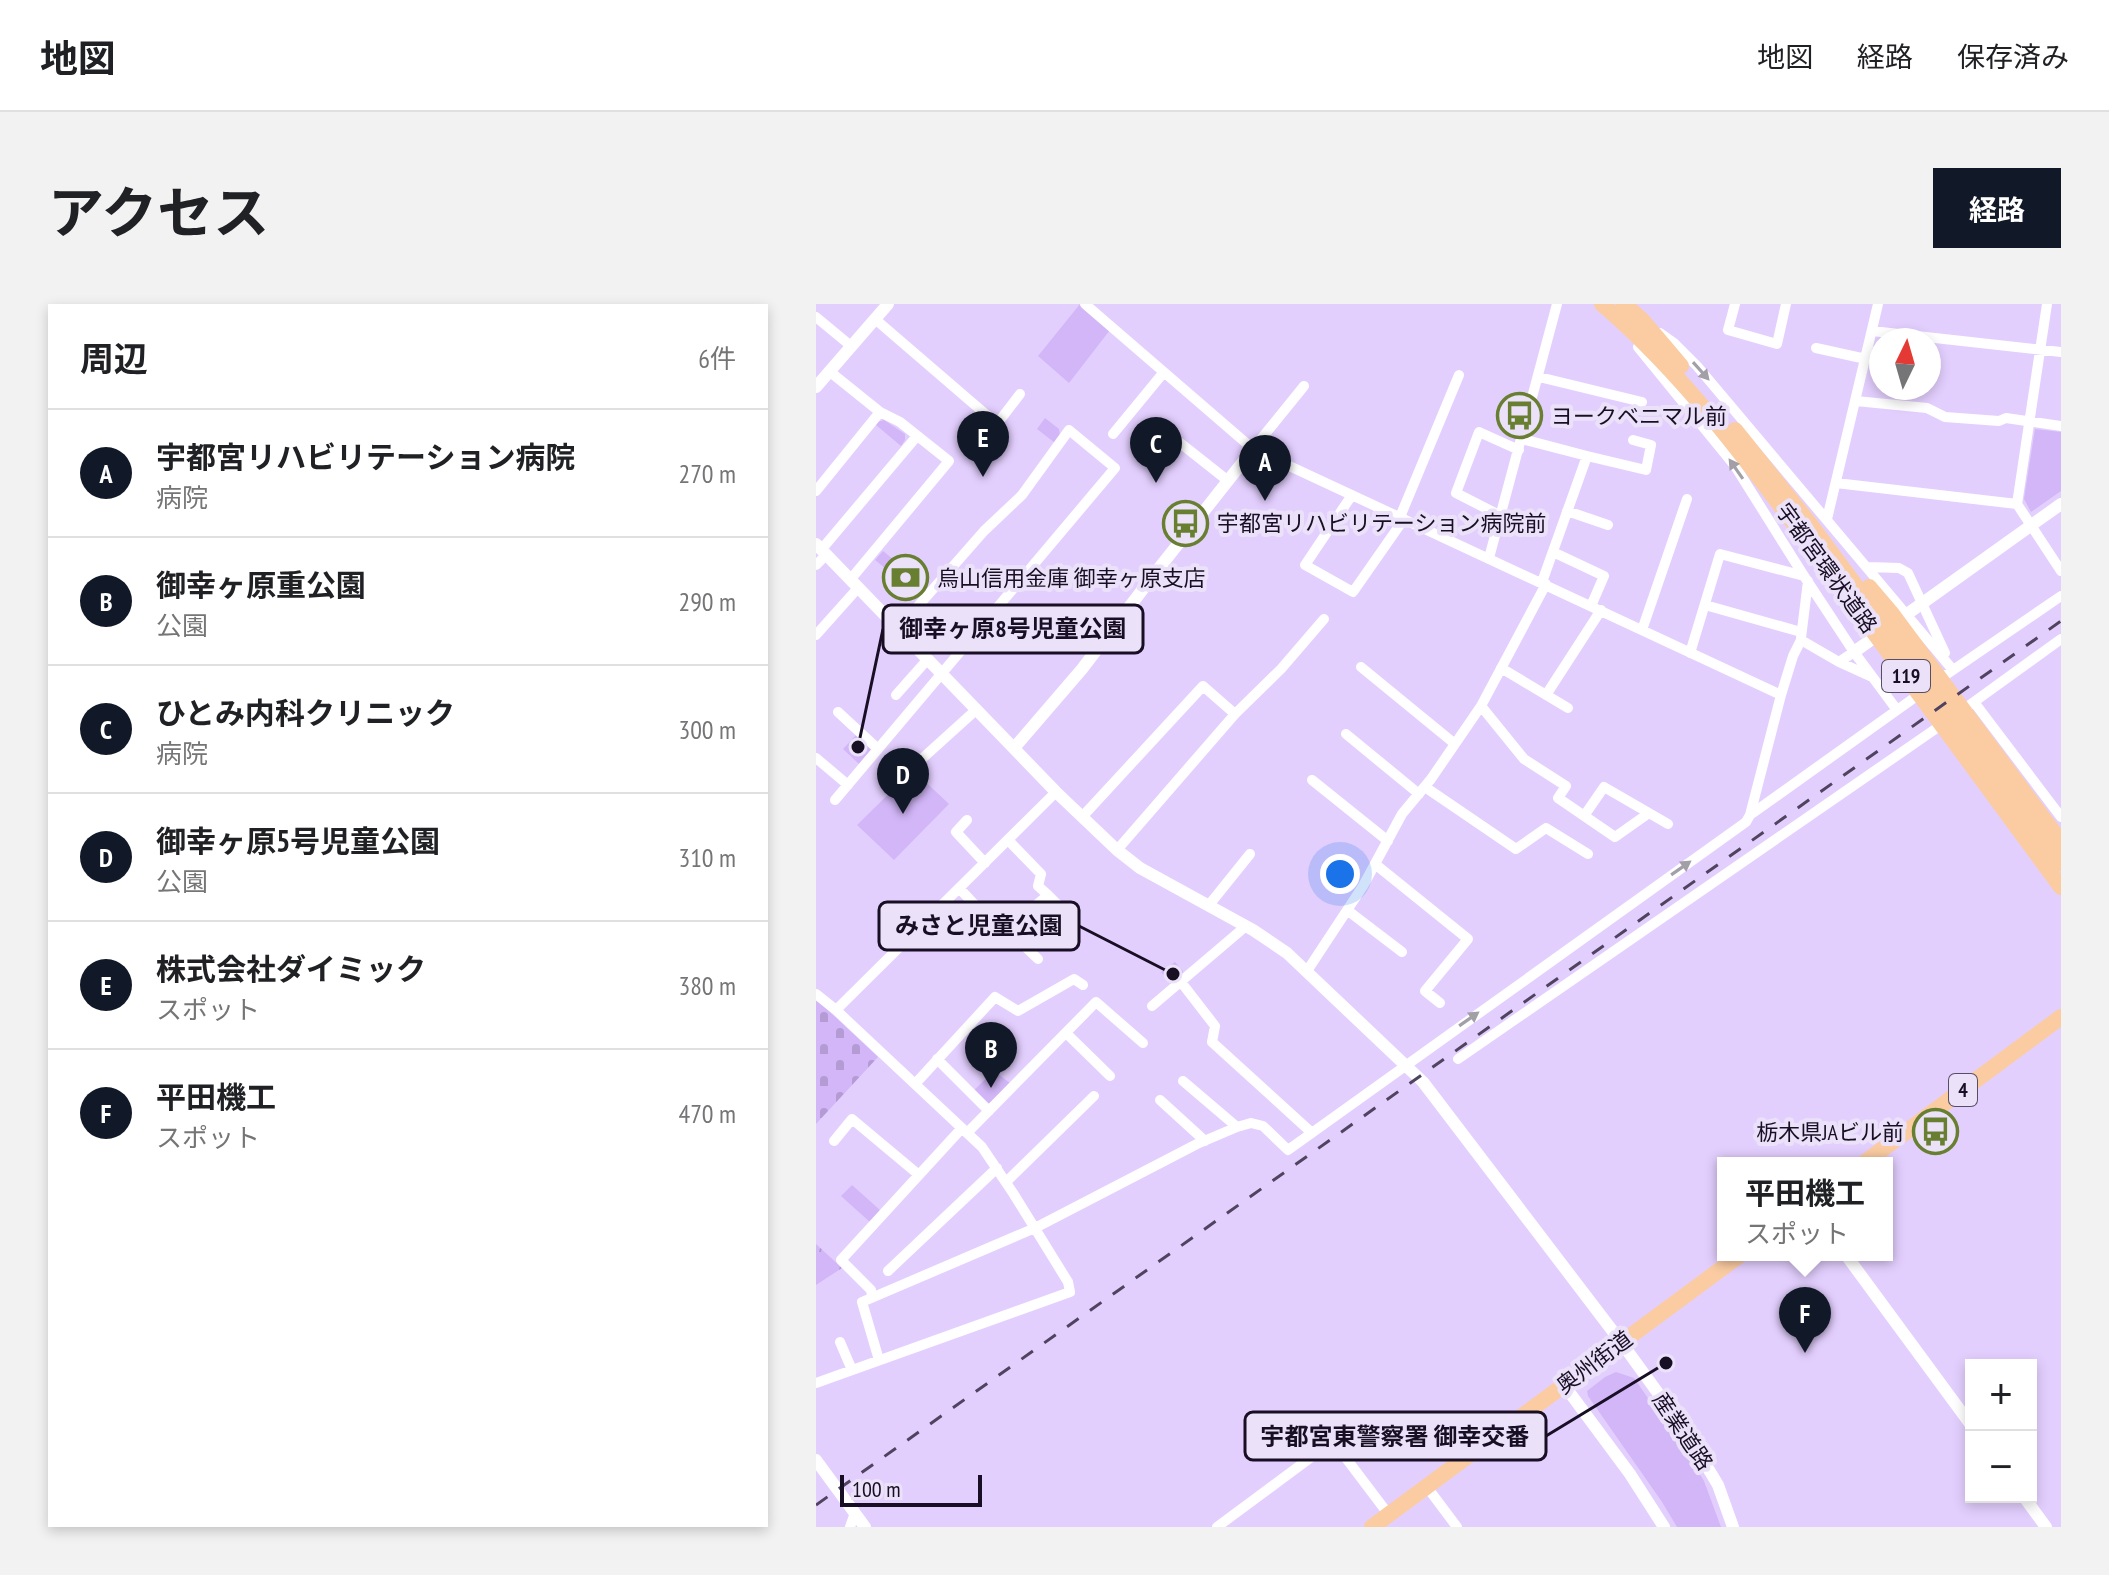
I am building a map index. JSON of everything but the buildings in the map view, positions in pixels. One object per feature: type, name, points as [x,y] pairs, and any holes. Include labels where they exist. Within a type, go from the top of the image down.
[{"type":"highway","name":"宇都宮環状道路","points":[[1602,304],[1634,322],[1819,522],[2061,863]]},
{"type":"highway","name":"宇都宮環状道路","points":[[1624,304],[1634,322],[1750,465],[2061,887]]},
{"type":"highway","points":[[1750,465],[1803,551],[2061,901]]},
{"type":"highway","points":[[1819,522],[1892,614],[2061,842]]},
{"type":"highway","name":"4","points":[[1872,1157],[2061,1017]]},
{"type":"highway","name":"奥州街道","points":[[1372,1527],[1732,1261]]},
{"type":"street","points":[[1085,304],[1253,449],[1781,695]]},
{"type":"street","points":[[1489,558],[1557,304]]},
{"type":"street","points":[[1735,304],[1728,330],[1777,344],[1786,304]]},
{"type":"street","points":[[1873,328],[1878,304]]},
{"type":"street","points":[[2047,304],[2017,504],[2061,571]]},
{"type":"street","points":[[816,387],[884,305]]},
{"type":"street","points":[[816,317],[851,346]]},
{"type":"street","points":[[875,319],[997,424],[1020,394]]},
{"type":"street","points":[[1634,322],[1645,355],[1735,466],[1806,579],[1858,649],[1874,678],[1900,708]]},
{"type":"street","points":[[1941,339],[2061,352]]},
{"type":"street","points":[[1869,345],[1836,483],[1819,522],[1868,567],[1950,672]]},
{"type":"street","points":[[1816,348],[1866,359]]},
{"type":"street","points":[[816,635],[949,461],[829,371]]},
{"type":"street","points":[[1113,434],[1164,372]]},
{"type":"street","points":[[1352,495],[1305,565],[1353,592],[1402,518],[1459,375]]},
{"type":"street","points":[[1539,377],[1642,402]]},
{"type":"street","points":[[1014,748],[1082,669],[1227,480],[1304,386]]},
{"type":"street","points":[[1856,401],[1927,408],[1945,417],[1999,421],[2006,418],[2061,426]]},
{"type":"street","points":[[816,491],[880,412]]},
{"type":"street","points":[[835,800],[1115,468],[1069,430],[1022,495],[984,531],[898,629]]},
{"type":"street","points":[[1148,452],[1165,431],[1227,480]]},
{"type":"street","points":[[1501,516],[1456,493],[1479,432],[1521,445],[1646,470],[1651,445],[1633,440]]},
{"type":"street","points":[[816,565],[821,550],[917,436]]},
{"type":"street","points":[[1307,971],[1375,864],[1402,814],[1481,706],[1544,583],[1587,456]]},
{"type":"street","points":[[1836,483],[2017,504]]},
{"type":"street","points":[[1642,630],[1687,499]]},
{"type":"street","points":[[1839,662],[2061,504]]},
{"type":"street","points":[[1567,511],[1608,525]]},
{"type":"street","name":"産業道路","points":[[821,550],[1056,792],[1117,850],[1140,868],[1246,926],[1287,953],[1423,1082],[1621,1342],[1711,1470],[1733,1527]]},
{"type":"street","points":[[1546,695],[1596,608],[1604,576],[1553,552]]},
{"type":"street","points":[[1690,653],[1720,554],[1806,579]]},
{"type":"street","points":[[1868,567],[1904,569],[1911,578],[1950,672]]},
{"type":"street","points":[[879,1360],[862,1302],[1035,1228],[1237,1127],[1251,1123],[1263,1126],[1288,1150],[1746,822],[1781,695],[1801,636],[1806,579]]},
{"type":"street","points":[[1750,815],[2061,596]]},
{"type":"street","points":[[1705,605],[1801,636],[1839,662],[1874,678]]},
{"type":"street","points":[[1117,850],[1235,714],[1281,669],[1324,619]]},
{"type":"street","points":[[1458,1059],[1924,738],[2061,639]]},
{"type":"street","points":[[896,695],[927,660]]},
{"type":"street","points":[[1361,667],[1455,744]]},
{"type":"street","points":[[1501,668],[1568,708]]},
{"type":"street","points":[[1082,817],[1203,686],[1235,714]]},
{"type":"street","points":[[1974,702],[2061,817]]},
{"type":"street","points":[[1481,706],[1524,759],[1566,786],[1558,798],[1615,837],[1649,813]]},
{"type":"street","points":[[893,785],[977,709]]},
{"type":"street","points":[[838,712],[878,749]]},
{"type":"street","points":[[1346,734],[1422,790],[1516,849],[1546,828],[1588,854]]},
{"type":"street","points":[[816,758],[848,785]]},
{"type":"street","points":[[1312,780],[1388,841]]},
{"type":"street","points":[[1584,816],[1604,787],[1668,824]]},
{"type":"street","points":[[836,1010],[1056,792]]},
{"type":"street","points":[[967,820],[956,832],[985,863]]},
{"type":"street","points":[[1008,840],[1041,874],[1038,886],[1066,913]]},
{"type":"street","points":[[1209,905],[1250,854]]},
{"type":"street","points":[[1375,864],[1468,939],[1425,991],[1440,1003]]},
{"type":"street","points":[[959,888],[1002,934],[1048,895]]},
{"type":"street","points":[[1347,910],[1402,952]]},
{"type":"street","points":[[1152,1006],[1246,926]]},
{"type":"street","points":[[1007,929],[1038,959]]},
{"type":"street","points":[[915,1084],[995,997],[1018,1011],[1074,979],[1083,985]]},
{"type":"street","points":[[1181,982],[1215,1026],[1212,1042],[1312,1133]]},
{"type":"street","points":[[816,994],[982,1147],[1068,1282],[1070,1292],[816,1383]]},
{"type":"street","points":[[872,1297],[871,1290],[841,1260],[919,1175],[989,1111],[1096,1002],[1143,1043]]},
{"type":"street","points":[[1066,1033],[1110,1076]]},
{"type":"street","points":[[937,1059],[989,1111]]},
{"type":"street","points":[[1183,1081],[1237,1127]]},
{"type":"street","points":[[1006,1182],[1094,1096]]},
{"type":"street","points":[[1160,1100],[1205,1141]]},
{"type":"street","points":[[834,1141],[852,1119],[919,1175]]},
{"type":"street","points":[[888,1271],[997,1168]]},
{"type":"street","points":[[1850,1261],[1965,1417]]},
{"type":"street","points":[[840,1342],[852,1370]]},
{"type":"street","points":[[1564,1385],[1630,1474],[1660,1526]]},
{"type":"street","points":[[1217,1527],[1333,1441],[1389,1515]]},
{"type":"street","points":[[816,1460],[821,1479],[865,1527]]},
{"type":"street","points":[[1427,1487],[1457,1527]]},
{"type":"street","points":[[2028,1503],[2046,1527]]},
{"type":"street","points":[[850,1527],[855,1513]]},
{"type":"green space","points":[[1080,304],[1110,330],[1069,383],[1038,356]]},
{"type":"green space","points":[[1045,418],[1059,429],[1060,436],[1055,443],[1037,429]]},
{"type":"green space","points":[[884,420],[905,434],[901,446],[876,425]]},
{"type":"green space","points":[[2035,429],[2061,432],[2061,491],[2031,512],[2024,499]]},
{"type":"green space","points":[[883,551],[899,564],[891,573],[875,560]]},
{"type":"green space","points":[[857,734],[870,745],[871,750],[859,764],[843,749]]},
{"type":"green space","points":[[913,770],[949,804],[894,860],[857,825]]},
{"type":"green space","points":[[1175,962],[1183,971],[1172,985],[1161,972]]},
{"type":"green space","points":[[816,999],[878,1057],[816,1124]]},
{"type":"green space","points":[[994,1071],[1010,1083],[987,1107],[972,1092]]},
{"type":"green space","points":[[852,1185],[880,1210],[871,1223],[841,1196]]},
{"type":"green space","points":[[816,1244],[842,1268],[816,1285]]},
{"type":"green space","points":[[1616,1372],[1634,1378],[1691,1460],[1704,1481],[1721,1527],[1677,1527],[1588,1396],[1587,1391]]},
{"type":"railway","points":[[816,1505],[2061,621]]},
{"type":"place","name":"ヨークベニマル前","points":[[1520,416]]},
{"type":"place","name":"株式会社ダイミック","points":[[983,477]]},
{"type":"place","name":"ひとみ内科クリニック","points":[[1156,483]]},
{"type":"place","name":"宇都宮リハビリテーション病院","points":[[1265,501]]},
{"type":"place","name":"宇都宮リハビリテーション病院前","points":[[1186,523]]},
{"type":"place","name":"烏山信用金庫 御幸ヶ原支店","points":[[906,578]]},
{"type":"place","name":"御幸ヶ原8号児童公園","points":[[858,747]]},
{"type":"place","name":"御幸ヶ原5号児童公園","points":[[903,814]]},
{"type":"place","name":"みさと児童公園","points":[[1173,974]]},
{"type":"place","name":"御幸ヶ原重公園","points":[[991,1088]]},
{"type":"place","name":"栃木県JAビル前","points":[[1935,1132]]},
{"type":"place","name":"平田機工","points":[[1805,1353]]},
{"type":"place","name":"宇都宮東警察署 御幸交番","points":[[1666,1363]]}]
